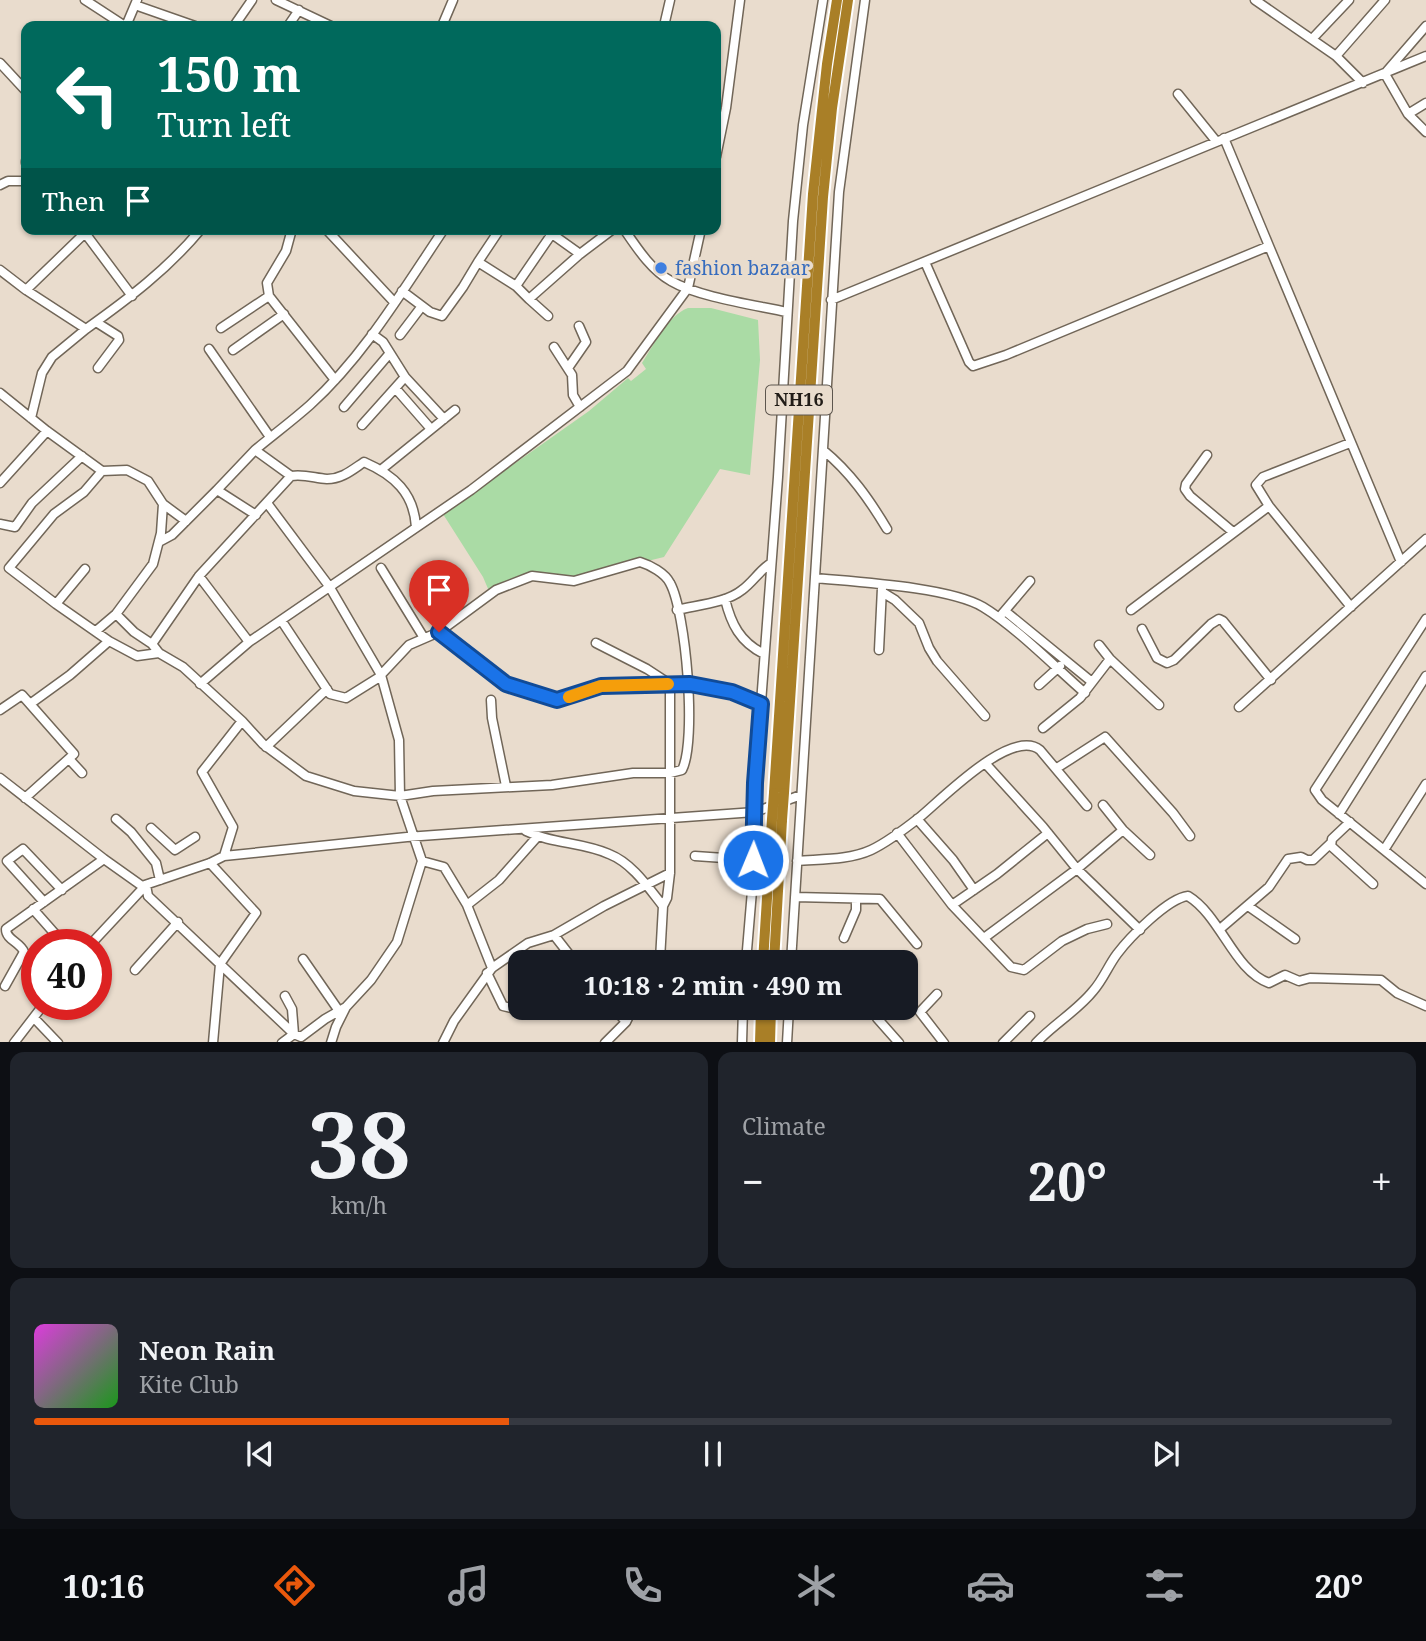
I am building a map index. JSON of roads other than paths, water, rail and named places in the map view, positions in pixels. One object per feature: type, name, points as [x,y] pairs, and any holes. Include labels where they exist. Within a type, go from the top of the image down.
[{"type":"highway","name":"NH16","points":[[764,950],[777,820],[822,197],[842,4]]},
{"type":"highway","name":"NH16","points":[[774,950],[777,820]]},
{"type":"highway","points":[[760,1042],[761,1020]]},
{"type":"highway","points":[[770,1042],[771,1020]]},
{"type":"street","points":[[85,0],[117,21]]},
{"type":"street","points":[[237,21],[252,0]]},
{"type":"street","points":[[276,0],[321,21]]},
{"type":"street","points":[[444,21],[453,0]]},
{"type":"street","points":[[665,21],[670,0]]},
{"type":"street","points":[[721,132],[740,0]]},
{"type":"street","points":[[747,950],[787,312],[803,124],[822,0]]},
{"type":"street","points":[[792,950],[839,192],[865,0]]},
{"type":"street","points":[[1255,0],[1336,55],[1363,82]]},
{"type":"street","points":[[1313,38],[1349,0]]},
{"type":"street","points":[[1336,55],[1385,0]]},
{"type":"street","points":[[127,21],[136,3],[182,21]]},
{"type":"street","points":[[291,21],[299,10]]},
{"type":"street","points":[[1385,74],[1426,26]]},
{"type":"street","points":[[831,300],[1426,56]]},
{"type":"street","points":[[0,63],[21,86]]},
{"type":"street","points":[[1385,74],[1408,114],[1426,132]]},
{"type":"street","points":[[1178,94],[1220,140],[1269,246],[1401,562]]},
{"type":"street","points":[[1408,114],[1426,103]]},
{"type":"street","points":[[0,185],[8,181],[21,181]]},
{"type":"street","points":[[26,290],[79,235]]},
{"type":"street","points":[[86,235],[132,296]]},
{"type":"street","points":[[31,418],[42,373],[52,357],[132,296],[181,253],[196,235]]},
{"type":"street","points":[[290,235],[286,251],[267,283],[269,296],[335,380]]},
{"type":"street","points":[[332,235],[394,302]]},
{"type":"street","points":[[159,542],[172,536],[255,450],[309,406],[335,380],[373,334],[437,235]]},
{"type":"street","points":[[402,291],[439,316],[445,314],[496,235]]},
{"type":"street","points":[[516,286],[546,235]]},
{"type":"street","points":[[552,235],[580,254]]},
{"type":"street","points":[[529,299],[605,235]]},
{"type":"street","points":[[629,235],[655,269],[671,281],[688,288],[787,312]]},
{"type":"street","points":[[200,684],[249,642],[471,490],[627,371],[688,288],[700,235]]},
{"type":"street","points":[[925,262],[965,356],[973,366],[1006,355],[1269,246]]},
{"type":"street","points":[[478,262],[516,286],[548,316]]},
{"type":"street","points":[[0,270],[86,329]]},
{"type":"street","points":[[222,328],[269,296]]},
{"type":"street","points":[[400,335],[422,306]]},
{"type":"street","points":[[233,350],[284,314]]},
{"type":"street","points":[[96,322],[118,336],[119,340],[98,368]]},
{"type":"street","points":[[568,368],[586,342],[579,326]]},
{"type":"street","points":[[373,334],[383,342],[405,377],[444,419]]},
{"type":"street","points":[[554,346],[574,380],[574,397],[580,407]]},
{"type":"street","points":[[209,349],[270,437]]},
{"type":"street","points":[[344,407],[390,353]]},
{"type":"street","points":[[362,425],[405,377]]},
{"type":"street","points":[[396,389],[431,429]]},
{"type":"street","points":[[0,393],[102,471],[127,470],[148,481],[163,504],[186,521]]},
{"type":"street","points":[[382,469],[455,410]]},
{"type":"street","points":[[0,483],[47,431]]},
{"type":"street","points":[[1350,443],[1258,480],[1257,489],[1351,607]]},
{"type":"street","points":[[255,450],[291,476]]},
{"type":"street","points":[[823,450],[837,461],[865,493],[887,529]]},
{"type":"street","points":[[1206,455],[1185,489],[1233,532]]},
{"type":"street","points":[[0,524],[15,527],[32,503],[82,456]]},
{"type":"street","points":[[152,644],[199,576],[291,476],[305,474],[327,479],[343,476],[364,462],[382,469],[401,486],[415,510],[416,527]]},
{"type":"street","points":[[102,471],[84,492],[54,514],[9,568],[108,640],[137,656],[159,653]]},
{"type":"street","points":[[217,490],[256,515]]},
{"type":"street","points":[[267,503],[329,586],[381,675],[399,740],[400,796],[422,861],[397,942],[371,980],[342,1009],[301,1038],[282,1042]]},
{"type":"street","points":[[96,631],[116,614],[153,564],[159,542],[163,504]]},
{"type":"street","points":[[1131,610],[1269,506]]},
{"type":"street","points":[[1239,708],[1426,539]]},
{"type":"street","points":[[116,614],[159,653],[183,667],[266,747],[306,776],[354,791],[400,796],[433,791],[552,785],[633,773],[670,773],[682,770],[685,764],[690,684],[677,610],[670,581],[648,564],[640,562],[575,581],[532,576],[496,590],[439,632],[409,645],[381,675],[346,698],[330,694],[281,620]]},
{"type":"street","points":[[677,610],[725,598],[744,589],[771,563]]},
{"type":"street","points":[[381,568],[424,638]]},
{"type":"street","points":[[56,604],[85,569]]},
{"type":"street","points":[[199,576],[249,642]]},
{"type":"street","points":[[815,578],[967,600],[999,619],[1085,693]]},
{"type":"street","points":[[999,619],[1030,581]]},
{"type":"street","points":[[879,650],[882,589]]},
{"type":"street","points":[[882,589],[919,623],[937,661],[985,716]]},
{"type":"street","points":[[725,598],[737,634],[764,654]]},
{"type":"street","points":[[1005,611],[1092,682]]},
{"type":"street","points":[[1142,629],[1157,658],[1167,663],[1174,660],[1219,619],[1271,681]]},
{"type":"street","points":[[1426,619],[1315,790],[1317,796],[1426,884]]},
{"type":"street","points":[[439,632],[506,684],[557,700],[601,686],[690,684],[732,692],[761,704]]},
{"type":"street","points":[[30,704],[70,674],[108,640]]},
{"type":"street","points":[[596,643],[647,668],[670,684]]},
{"type":"street","points":[[1099,645],[1110,659],[1159,705]]},
{"type":"street","points":[[1043,728],[1068,710],[1085,693],[1110,659]]},
{"type":"street","points":[[1039,685],[1064,660]]},
{"type":"street","points":[[1339,814],[1426,676]]},
{"type":"street","points":[[659,950],[663,906],[667,898],[670,873],[670,684]]},
{"type":"street","points":[[266,747],[327,689]]},
{"type":"street","points":[[0,710],[22,695],[75,754],[82,773]]},
{"type":"street","points":[[491,700],[492,718],[506,786]]},
{"type":"street","points":[[224,856],[233,827],[202,772],[242,721]]},
{"type":"street","points":[[1057,768],[1105,737],[1190,836]]},
{"type":"street","points":[[797,861],[861,854],[874,849],[917,819],[985,763],[1012,748],[1027,744],[1034,745],[1057,768],[1087,806]]},
{"type":"street","points":[[25,798],[75,754]]},
{"type":"street","points":[[985,763],[1077,869],[1140,930]]},
{"type":"street","points":[[0,778],[142,886],[224,856],[413,836],[755,812],[801,795]]},
{"type":"street","points":[[1384,850],[1426,783]]},
{"type":"street","points":[[1103,806],[1123,830],[1150,855]]},
{"type":"street","points":[[116,819],[131,832],[156,863],[160,880]]},
{"type":"street","points":[[917,819],[953,860],[974,890]]},
{"type":"street","points":[[1220,929],[1269,887],[1288,859],[1301,857],[1312,860],[1350,822]]},
{"type":"street","points":[[151,828],[175,850],[195,838]]},
{"type":"street","points":[[523,830],[537,836],[608,853],[620,860],[646,884],[663,906]]},
{"type":"street","points":[[984,938],[1077,869],[1123,830]]},
{"type":"street","points":[[897,833],[952,905],[1011,967],[1017,970],[1024,970],[1062,941],[1087,929],[1107,924]]},
{"type":"street","points":[[952,905],[997,874],[1048,833]]},
{"type":"street","points":[[467,905],[499,880],[537,836]]},
{"type":"street","points":[[1331,843],[1334,849],[1373,884]]},
{"type":"street","points":[[44,902],[7,861],[23,849],[62,890]]},
{"type":"street","points":[[695,856],[753,860]]},
{"type":"street","points":[[5,986],[24,952],[6,934],[6,929],[104,859]]},
{"type":"street","points":[[422,861],[444,867],[467,905],[503,1006],[508,1007]]},
{"type":"street","points":[[210,863],[256,913],[220,964],[213,1042]]},
{"type":"street","points":[[443,1042],[454,1021],[490,970],[527,943],[554,935],[670,873]]},
{"type":"street","points":[[146,885],[149,896],[301,1038]]},
{"type":"street","points":[[105,929],[146,885]]},
{"type":"street","points":[[1036,1042],[1092,993],[1115,956],[1140,930],[1174,902],[1188,896],[1220,929],[1241,961],[1259,980],[1269,984],[1285,975],[1298,981],[1310,978],[1381,980],[1397,993],[1426,1006]]},
{"type":"street","points":[[794,897],[880,899],[917,944]]},
{"type":"street","points":[[845,938],[856,910],[856,899]]},
{"type":"street","points":[[1248,906],[1295,939]]},
{"type":"street","points":[[33,909],[51,929]]},
{"type":"street","points":[[135,970],[178,922]]},
{"type":"street","points":[[554,935],[566,950]]},
{"type":"street","points":[[303,959],[342,1009]]},
{"type":"street","points":[[937,994],[920,1012],[944,1042]]},
{"type":"street","points":[[285,996],[301,1038]]},
{"type":"street","points":[[331,1042],[342,1009]]},
{"type":"street","points":[[1003,1042],[1030,1016]]},
{"type":"street","points":[[14,1042],[32,1020]]},
{"type":"street","points":[[36,1020],[58,1042]]},
{"type":"street","points":[[742,1042],[743,1020]]},
{"type":"street","points":[[787,1042],[788,1020]]},
{"type":"street","points":[[879,1020],[899,1042]]},
{"type":"street","points":[[605,1042],[626,1022]]},
{"type":"place","name":"fashion bazaar","points":[[661,268]]}]
